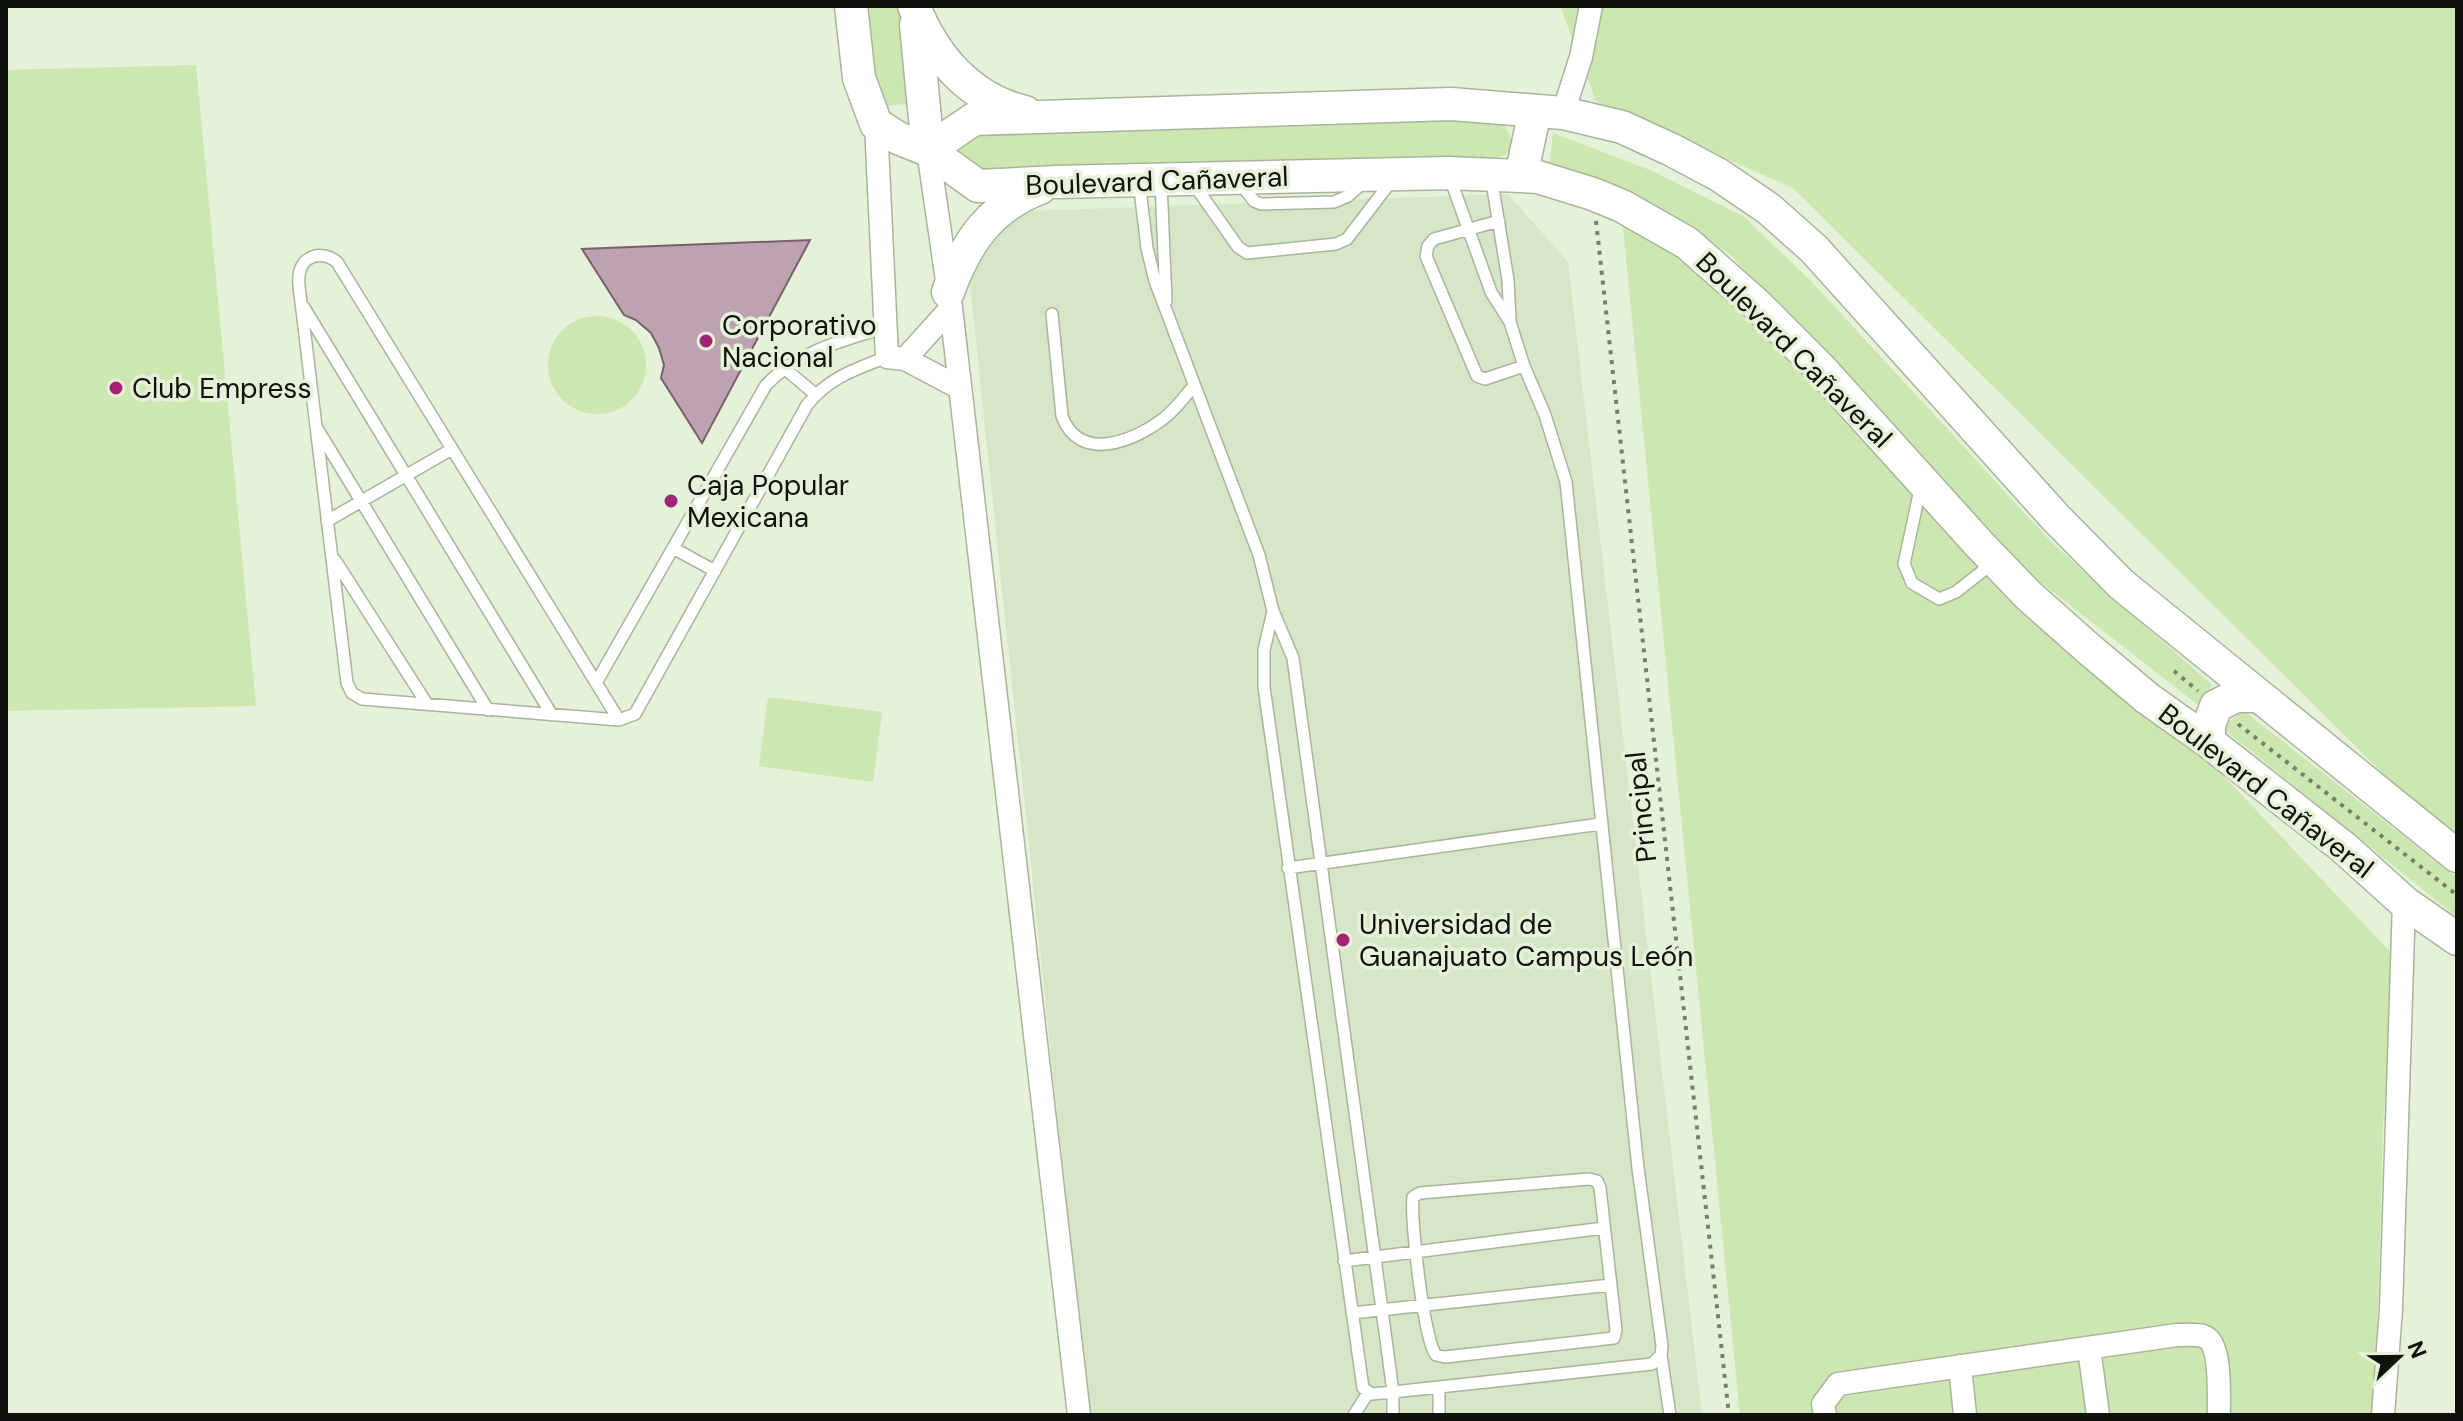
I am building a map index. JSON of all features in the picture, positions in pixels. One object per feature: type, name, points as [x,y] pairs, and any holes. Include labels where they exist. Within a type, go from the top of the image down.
[{"type":"street","points":[[851,6],[859,78],[876,124],[883,328],[896,358],[960,388]]},
{"type":"street","points":[[914,6],[941,58],[962,80],[1014,110],[1044,116]]},
{"type":"street","points":[[914,6],[928,150],[950,300],[1079,1415]]},
{"type":"street","points":[[1506,174],[1549,112],[1581,57],[1591,6]]},
{"type":"street","points":[[928,150],[974,119],[1451,104],[1549,112],[1622,127],[1672,150],[1719,175],[1769,209],[1814,249],[2091,555],[2121,584],[2457,856]]},
{"type":"street","name":"Boulevard Cañaveral","points":[[876,124],[898,138],[928,150],[978,186],[1506,174],[1538,177],[1622,206],[1687,243],[1716,266],[1820,368],[2028,595],[2090,650],[2147,698],[2209,742],[2343,847],[2404,902],[2457,939]]},
{"type":"street","points":[[896,358],[950,300],[959,262],[976,234],[998,212],[1025,194],[1056,182]]},
{"type":"street","points":[[2209,742],[2209,725],[2216,706],[2236,696],[2259,696]]},
{"type":"street","points":[[2383,1415],[2391,1309],[2404,902]]},
{"type":"street","points":[[1825,1415],[1823,1404],[1838,1384],[2177,1335],[2202,1336],[2210,1340],[2216,1350],[2219,1415]]},
{"type":"street","points":[[2089,1348],[2098,1415]]},
{"type":"street","points":[[1960,1366],[1965,1415]]},
{"type":"lane","points":[[1448,173],[1491,292],[1510,322],[1524,366],[1554,438],[1566,482],[1575,548],[1600,824],[1670,1415]]},
{"type":"lane","points":[[1506,174],[1499,221],[1508,280],[1510,322]]},
{"type":"lane","points":[[1163,180],[1247,253],[1336,244],[1347,239],[1384,175]]},
{"type":"lane","points":[[1163,180],[1149,256],[1155,281],[1259,555],[1273,611],[1293,658],[1393,1392],[1393,1415]]},
{"type":"lane","points":[[1163,180],[1166,305]]},
{"type":"lane","points":[[1499,221],[1434,239],[1428,246],[1426,256],[1477,376],[1485,379],[1524,366]]},
{"type":"lane","points":[[619,720],[333,258],[312,256],[302,266],[299,274],[301,302],[348,688],[362,699],[619,720],[630,717],[638,711],[815,394],[841,376],[896,358]]},
{"type":"lane","points":[[301,302],[552,715]]},
{"type":"lane","points":[[1052,314],[1062,416],[1066,428],[1081,441],[1107,445],[1149,428],[1171,412],[1194,386]]},
{"type":"lane","points":[[596,683],[760,394],[784,368],[811,353],[883,328]]},
{"type":"lane","points":[[784,368],[815,394]]},
{"type":"lane","points":[[316,428],[488,710]]},
{"type":"lane","points":[[327,521],[452,449]]},
{"type":"lane","points":[[1922,481],[1904,564],[1912,583],[1939,599],[1956,592],[1995,561]]},
{"type":"lane","points":[[673,548],[715,571]]},
{"type":"lane","points":[[333,556],[427,704]]},
{"type":"lane","points":[[1273,611],[1264,650],[1264,687],[1344,1261],[1362,1383],[1368,1393]]},
{"type":"lane","points":[[1288,868],[1600,824]]},
{"type":"lane","points":[[1594,1179],[1600,1188],[1604,1228],[1616,1335],[1611,1340],[1440,1357],[1430,1346],[1412,1199],[1420,1193],[1594,1179]]},
{"type":"lane","points":[[1344,1261],[1604,1228]]},
{"type":"lane","points":[[1352,1313],[1611,1285]]},
{"type":"lane","points":[[1368,1393],[1647,1365],[1656,1362],[1661,1355]]},
{"type":"lane","points":[[1439,1388],[1439,1415]]},
{"type":"lane","points":[[1354,1415],[1368,1393]]},
{"type":"path","name":"Principal","points":[[1593,194],[1729,1415]]},
{"type":"path","points":[[2174,671],[2457,895]]},
{"type":"shaded area","name":"Universidad de Guanajuato Campus León","points":[[1508,194],[1568,262],[1702,1415],[1089,1415],[968,266],[997,229],[1028,211]]},
{"type":"green space","points":[[865,6],[905,6],[913,97],[905,104],[886,106],[876,95]]},
{"type":"green space","points":[[1560,6],[2457,6],[2457,847],[1793,188],[1596,101]]},
{"type":"green space","name":"Club Empress","points":[[196,65],[256,706],[6,711],[6,70]]},
{"type":"green space","points":[[1490,116],[1506,128],[1513,147],[1505,155],[1493,159],[968,173],[953,163],[955,136],[968,131]]},
{"type":"green space","points":[[1553,133],[1650,170],[1743,216],[1811,281],[2055,546],[2212,685],[2197,704],[2039,581],[2399,961],[2383,1123],[2375,1415],[1740,1415],[1621,207],[2025,567],[1730,254],[1645,202],[1549,169]]},
{"type":"green space","points":[[597,316],[616,320],[631,331],[642,346],[646,365],[642,384],[631,399],[616,410],[597,414],[578,410],[563,399],[552,384],[548,365],[552,346],[563,331],[578,320]]},
{"type":"green space","points":[[768,697],[882,712],[873,782],[759,766]]},
{"type":"green space","points":[[2244,711],[2457,878],[2457,917],[2221,727]]},
{"type":"building","name":"Corporativo Nacional","points":[[810,240],[702,443],[661,378],[664,365],[651,333],[636,320],[624,315],[582,249]]},
{"type":"place","name":"Corporativo Nacional","points":[[706,341]]},
{"type":"place","name":"Club Empress","points":[[116,388]]},
{"type":"place","name":"Caja Popular Mexicana","points":[[671,501]]},
{"type":"place","name":"Universidad de Guanajuato Campus León","points":[[1343,940]]}]
